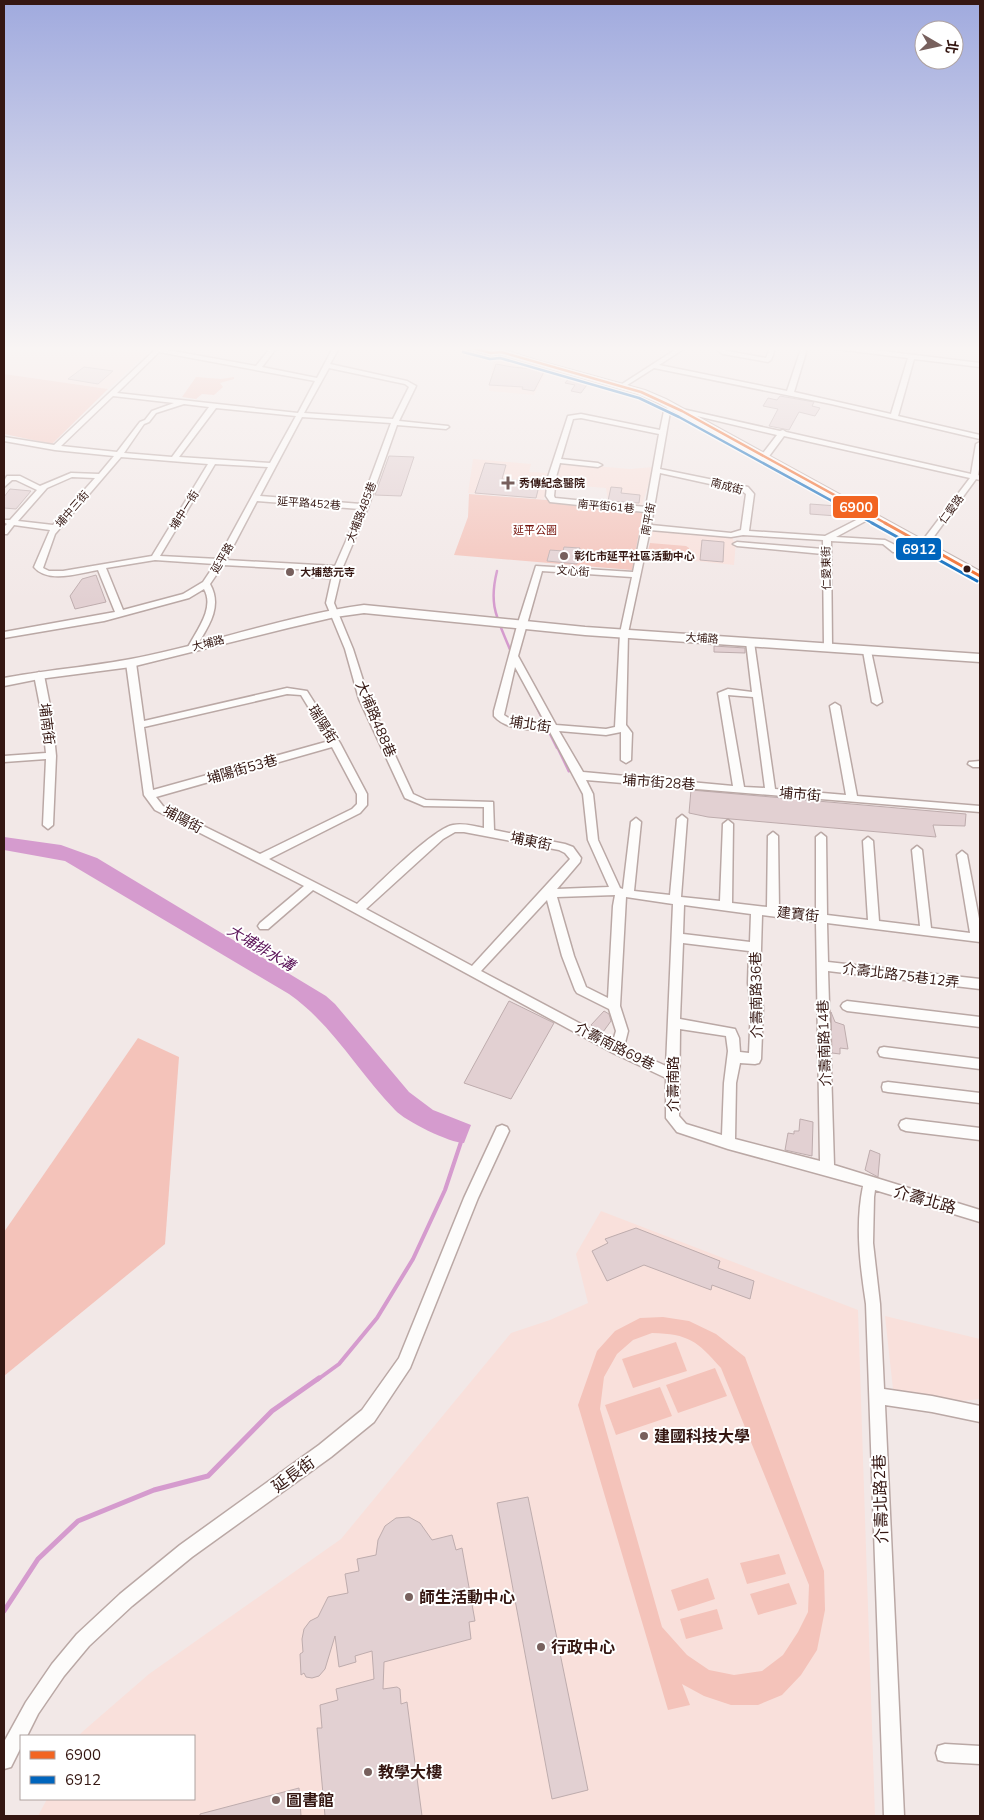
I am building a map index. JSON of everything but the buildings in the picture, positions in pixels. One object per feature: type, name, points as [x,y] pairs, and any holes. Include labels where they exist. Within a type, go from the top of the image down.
[{"type":"main road","points":[[717,431],[980,576]]},
{"type":"main road","name":"大埔路","points":[[4,682],[131,663],[336,613],[364,609],[521,626],[980,658]]},
{"type":"street","points":[[55,448],[73,431]]},
{"type":"street","name":"埔中三街","points":[[136,431],[120,454],[51,533],[38,567],[41,571],[54,573],[155,558],[338,569]]},
{"type":"street","points":[[174,459],[195,431]]},
{"type":"street","name":"延平路","points":[[4,635],[120,614],[186,596],[206,584],[221,561],[292,431]]},
{"type":"street","name":"大埔路485巷","points":[[336,613],[330,603],[338,569],[364,507],[392,431]]},
{"type":"street","points":[[566,431],[557,461],[598,464]]},
{"type":"street","points":[[653,431],[663,433]]},
{"type":"street","points":[[778,431],[977,477]]},
{"type":"street","points":[[955,431],[980,437]]},
{"type":"street","points":[[764,457],[783,432]]},
{"type":"street","name":"南平街","points":[[624,633],[637,575],[663,433]]},
{"type":"street","points":[[4,439],[55,448],[272,466]]},
{"type":"street","name":"仁愛路","points":[[929,547],[977,477],[980,448]]},
{"type":"street","name":"南平街61巷","points":[[557,461],[552,477],[550,496],[553,500],[649,510]]},
{"type":"street","name":"埔中一街","points":[[155,558],[213,462]]},
{"type":"street","name":"南成街","points":[[657,470],[745,489],[750,494],[745,531],[742,533]]},
{"type":"street","points":[[4,532],[8,522],[44,486],[66,476],[101,476]]},
{"type":"street","points":[[4,485],[10,478],[17,478],[41,490]]},
{"type":"street","name":"延平路452巷","points":[[254,498],[364,507]]},
{"type":"street","name":"仁愛東街","points":[[828,648],[826,545],[870,515]]},
{"type":"street","points":[[8,522],[55,528]]},
{"type":"street","points":[[646,527],[731,535],[742,533],[826,545]]},
{"type":"street","points":[[737,544],[826,545],[899,550],[929,547]]},
{"type":"street","points":[[101,566],[120,614]]},
{"type":"street","name":"文心街","points":[[521,626],[539,568],[637,575]]},
{"type":"street","points":[[192,647],[213,606],[211,591],[206,584]]},
{"type":"street","name":"大埔路488巷","points":[[336,613],[364,699],[409,796],[424,803],[489,804],[489,832]]},
{"type":"street","points":[[521,626],[513,656],[588,794],[593,840],[622,892]]},
{"type":"street","points":[[624,633],[621,725],[627,733],[626,760]]},
{"type":"street","name":"埔市街","points":[[750,642],[770,791],[980,809]]},
{"type":"street","points":[[867,651],[877,702]]},
{"type":"street","name":"埔北街","points":[[513,656],[499,716],[506,722],[606,732],[614,732],[621,725]]},
{"type":"street","points":[[131,663],[149,795]]},
{"type":"street","name":"埔南街","points":[[4,759],[51,756],[47,716],[39,676]]},
{"type":"street","name":"瑞陽街","points":[[139,725],[287,691],[304,693],[335,743],[362,794],[362,805],[356,810],[261,858]]},
{"type":"street","points":[[739,789],[723,693],[757,694]]},
{"type":"street","points":[[835,706],[852,798]]},
{"type":"street","name":"埔陽街53巷","points":[[149,795],[335,743]]},
{"type":"street","points":[[48,825],[51,756]]},
{"type":"street","name":"埔市街28巷","points":[[579,775],[770,791]]},
{"type":"street","name":"埔陽街","points":[[149,795],[160,808],[261,858],[557,1017]]},
{"type":"street","name":"介壽南路","points":[[682,818],[677,900],[678,938],[672,1118],[682,1128],[870,1183]]},
{"type":"street","points":[[617,1049],[622,1031],[614,1006],[619,906],[636,822]]},
{"type":"street","points":[[726,906],[728,824]]},
{"type":"street","name":"埔東街","points":[[358,910],[446,832],[464,828],[569,850],[576,858],[473,972]]},
{"type":"street","points":[[773,836],[773,911]]},
{"type":"street","name":"介壽南路14巷","points":[[821,837],[827,1170]]},
{"type":"street","points":[[868,841],[874,924]]},
{"type":"street","points":[[917,850],[926,931]]},
{"type":"street","points":[[962,855],[979,939]]},
{"type":"street","points":[[264,926],[312,885]]},
{"type":"street","name":"建寶街","points":[[614,1006],[581,990],[568,956],[552,893],[622,892],[979,939]]},
{"type":"street","name":"介壽南路36巷","points":[[734,1057],[755,1058],[757,1008],[754,983],[754,948],[757,909]]},
{"type":"street","points":[[678,938],[754,948]]},
{"type":"street","name":"介壽北路75巷12弄","points":[[822,966],[980,984]]},
{"type":"street","points":[[847,1006],[980,1022]]},
{"type":"street","name":"介壽南路69巷","points":[[557,1017],[617,1049],[672,1075]]},
{"type":"street","name":"介壽南路36巷","points":[[674,1023],[731,1032],[734,1057],[730,1083],[728,1143]]},
{"type":"street","points":[[884,1052],[980,1064]]},
{"type":"street","points":[[888,1086],[980,1098]]},
{"type":"street","points":[[906,1125],[980,1134]]},
{"type":"street","name":"延長街","points":[[4,1760],[32,1708],[58,1670],[83,1640],[186,1551],[325,1451],[368,1416],[405,1363],[487,1161],[502,1130]]},
{"type":"street","name":"介壽北路","points":[[870,1183],[980,1216]]},
{"type":"street","name":"介壽北路2巷","points":[[870,1183],[866,1196],[868,1263],[873,1304],[880,1515],[894,1816]]},
{"type":"street","points":[[877,1396],[932,1404],[980,1414]]},
{"type":"street","points":[[945,1753],[980,1755]]},
{"type":"shaded area","name":"秀傳紀念醫院","points":[[473,459],[531,464],[529,472],[550,473],[544,499],[468,493]]},
{"type":"shaded area","name":"秀傳紀念醫院","points":[[559,463],[630,469],[654,467],[642,505],[608,501],[606,488],[555,484]]},
{"type":"shaded area","points":[[652,529],[733,537],[733,541],[736,541],[734,565],[648,556]]},
{"type":"shaded area","points":[[4,837],[61,845],[97,858],[326,996],[335,1004],[409,1092],[433,1110],[471,1125],[464,1143],[439,1135],[400,1115],[332,1034],[305,1006],[289,994],[65,861],[4,850]]},
{"type":"shaded area","name":"建國科技大學","points":[[601,1211],[858,1310],[875,1816],[38,1816],[46,1800],[195,1800],[195,1735],[80,1735],[149,1674],[341,1539],[511,1333],[550,1320],[588,1303],[576,1254]]},
{"type":"shaded area","points":[[885,1316],[980,1339],[980,1399],[960,1401],[893,1389]]},
{"type":"green space","points":[[4,431],[65,431],[52,444],[4,434]]},
{"type":"green space","name":"延平公園","points":[[469,494],[547,500],[643,511],[632,570],[454,555],[468,517]]},
{"type":"green space","points":[[650,543],[686,546],[689,548],[689,552],[648,550]]},
{"type":"green space","points":[[138,1038],[179,1057],[165,1244],[4,1376],[4,1232]]},
{"type":"green space","points":[[663,1317],[689,1321],[716,1334],[745,1357],[824,1571],[825,1610],[817,1650],[801,1675],[782,1695],[758,1705],[731,1705],[704,1696],[682,1684],[690,1705],[668,1710],[578,1405],[597,1351],[615,1331],[640,1318]],"holes":[[[652,1333],[684,1337],[698,1345],[721,1368],[809,1585],[808,1612],[798,1632],[783,1655],[762,1671],[734,1675],[709,1670],[687,1655],[662,1627],[600,1409],[604,1377],[617,1354],[633,1340]]]},
{"type":"green space","points":[[676,1342],[687,1371],[633,1388],[622,1359]]},
{"type":"green space","points":[[715,1368],[727,1396],[678,1413],[666,1385]]},
{"type":"green space","points":[[660,1387],[672,1416],[616,1435],[605,1405]]},
{"type":"green space","points":[[779,1554],[786,1574],[747,1584],[740,1563]]},
{"type":"green space","points":[[708,1578],[715,1599],[678,1611],[671,1590]]},
{"type":"green space","points":[[789,1583],[797,1604],[758,1615],[750,1594]]},
{"type":"green space","points":[[717,1609],[723,1629],[686,1639],[680,1619]]},
{"type":"waterway","points":[[497,571],[494,583],[494,604],[498,621],[511,652]]},
{"type":"waterway","points":[[528,690],[557,748]]},
{"type":"waterway","points":[[557,746],[569,771]]},
{"type":"waterway","points":[[317,1380],[339,1364],[377,1318],[413,1259],[445,1190],[462,1139]]},
{"type":"waterway","points":[[4,1611],[38,1559],[78,1521],[154,1490],[208,1476],[272,1411],[319,1378]]},
{"type":"transit line","name":"6912","points":[[704,431],[977,581]]},
{"type":"transit line","name":"6900","points":[[718,431],[980,576]]},
{"type":"place","name":"秀傳紀念醫院","points":[[508,483]]},
{"type":"place","name":"彰化市延平社區活動中心","points":[[564,556]]},
{"type":"place","name":"大埔慈元寺","points":[[290,572]]},
{"type":"place","name":"建國科技大學","points":[[644,1436]]},
{"type":"place","name":"師生活動中心","points":[[409,1597]]},
{"type":"place","name":"行政中心","points":[[541,1647]]},
{"type":"place","name":"教學大樓","points":[[368,1772]]},
{"type":"place","name":"圖書館","points":[[276,1800]]},
{"type":"water label","name":"大埔排水溝","points":[[261,948]]}]
